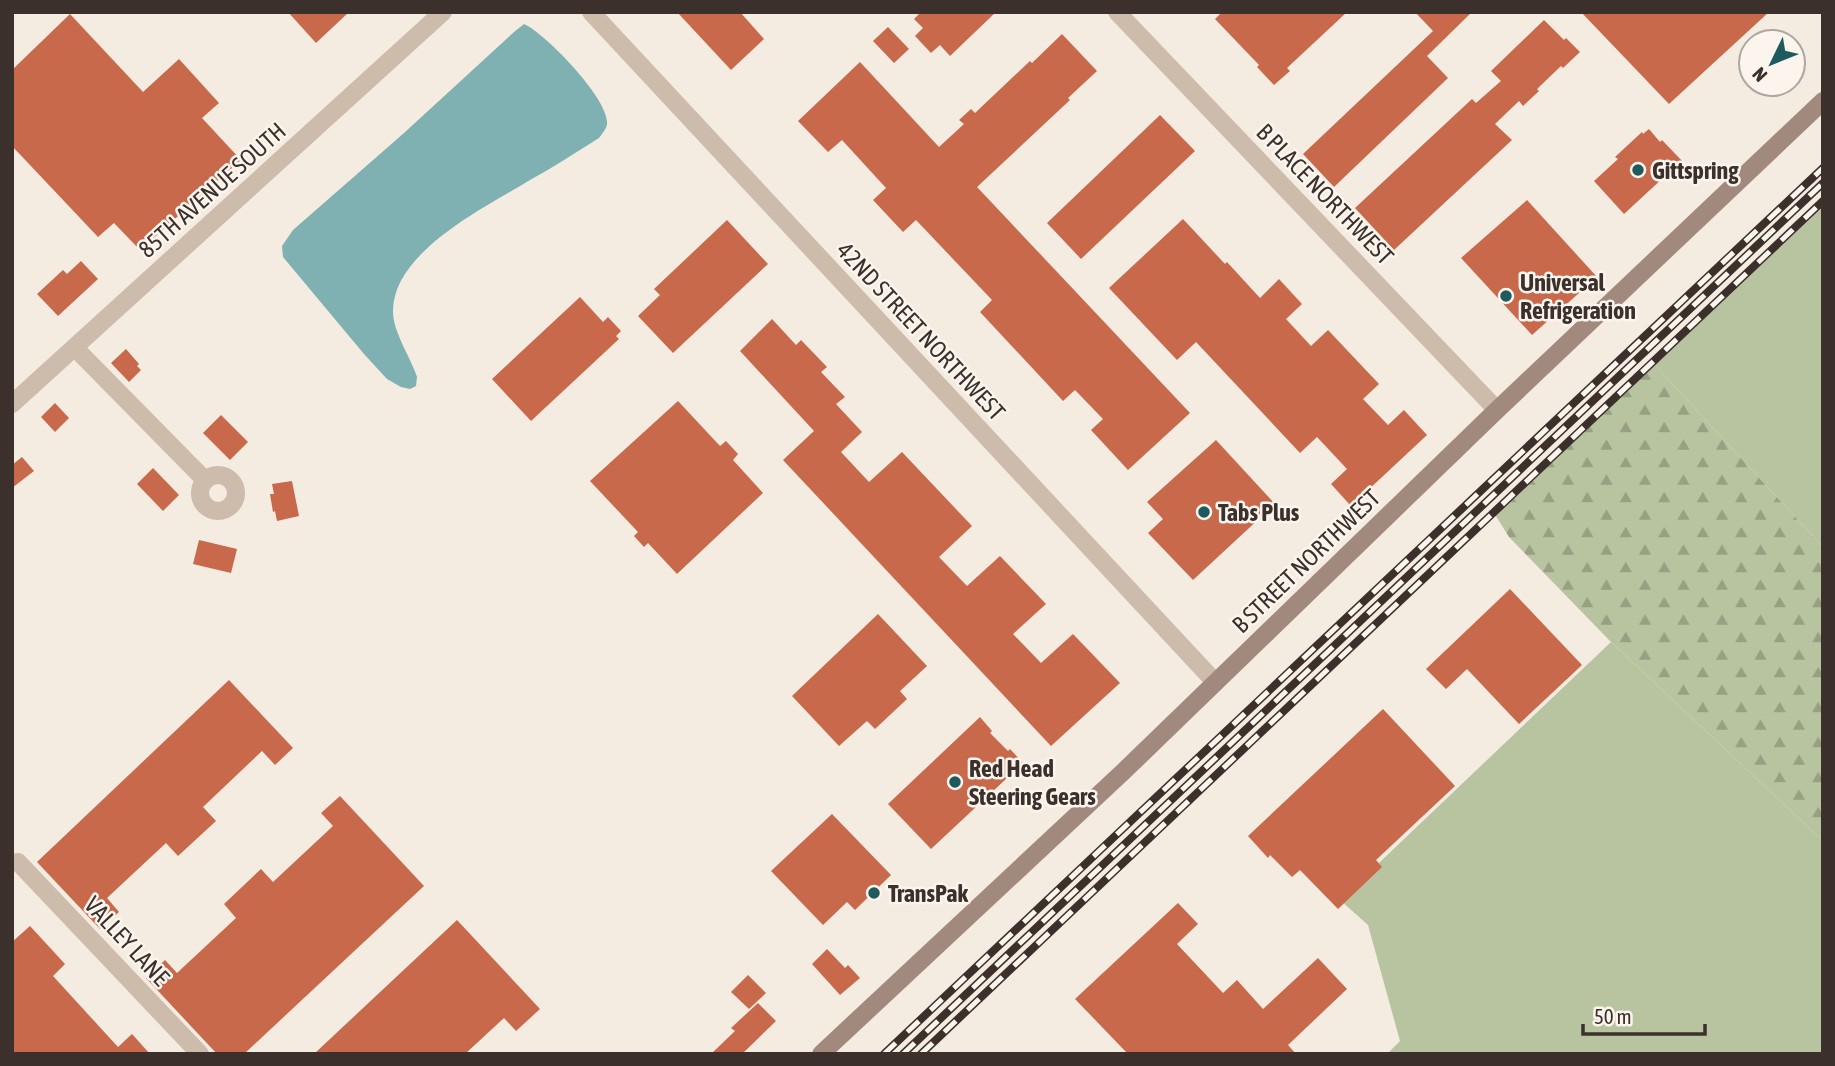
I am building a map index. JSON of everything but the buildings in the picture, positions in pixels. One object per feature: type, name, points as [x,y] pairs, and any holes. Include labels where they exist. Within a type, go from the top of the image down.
[{"type":"street","name":"85TH AVENUE SOUTH","points":[[12,404],[443,12]]},
{"type":"street","name":"42ND STREET NORTHWEST","points":[[591,12],[1215,682]]},
{"type":"street","name":"B PLACE NORTHWEST","points":[[1117,12],[1497,410]]},
{"type":"street","name":"B STREET NORTHWEST","points":[[821,1054],[1114,781],[1497,410],[1823,101]]},
{"type":"street","points":[[75,348],[205,480]]},
{"type":"street","name":"VALLEY LANE","points":[[18,862],[200,1054]]},
{"type":"green space","points":[[1823,207],[1823,547],[1654,364]]},
{"type":"green space","points":[[1654,364],[1823,547],[1823,841],[1611,642],[1509,537],[1494,513]]},
{"type":"green space","points":[[1611,642],[1823,841],[1823,1054],[1387,1054],[1400,1041],[1368,925],[1340,900]]},
{"type":"water","points":[[524,24],[560,53],[588,84],[605,113],[607,126],[599,138],[467,218],[424,251],[408,270],[397,290],[393,312],[399,336],[417,377],[416,386],[410,389],[401,387],[387,379],[364,354],[283,257],[282,246],[293,230]]},
{"type":"railway","points":[[884,1054],[1823,168]]},
{"type":"railway","points":[[903,1054],[1823,183]]},
{"type":"railway","points":[[921,1054],[1823,201]]},
{"type":"place","name":"Gittspring","points":[[1638,170]]},
{"type":"place","name":"Universal Refrigeration","points":[[1506,296]]},
{"type":"place","name":"Tabs Plus","points":[[1204,512]]},
{"type":"place","name":"Red Head Steering Gears","points":[[955,782]]},
{"type":"place","name":"TransPak","points":[[874,893]]}]
